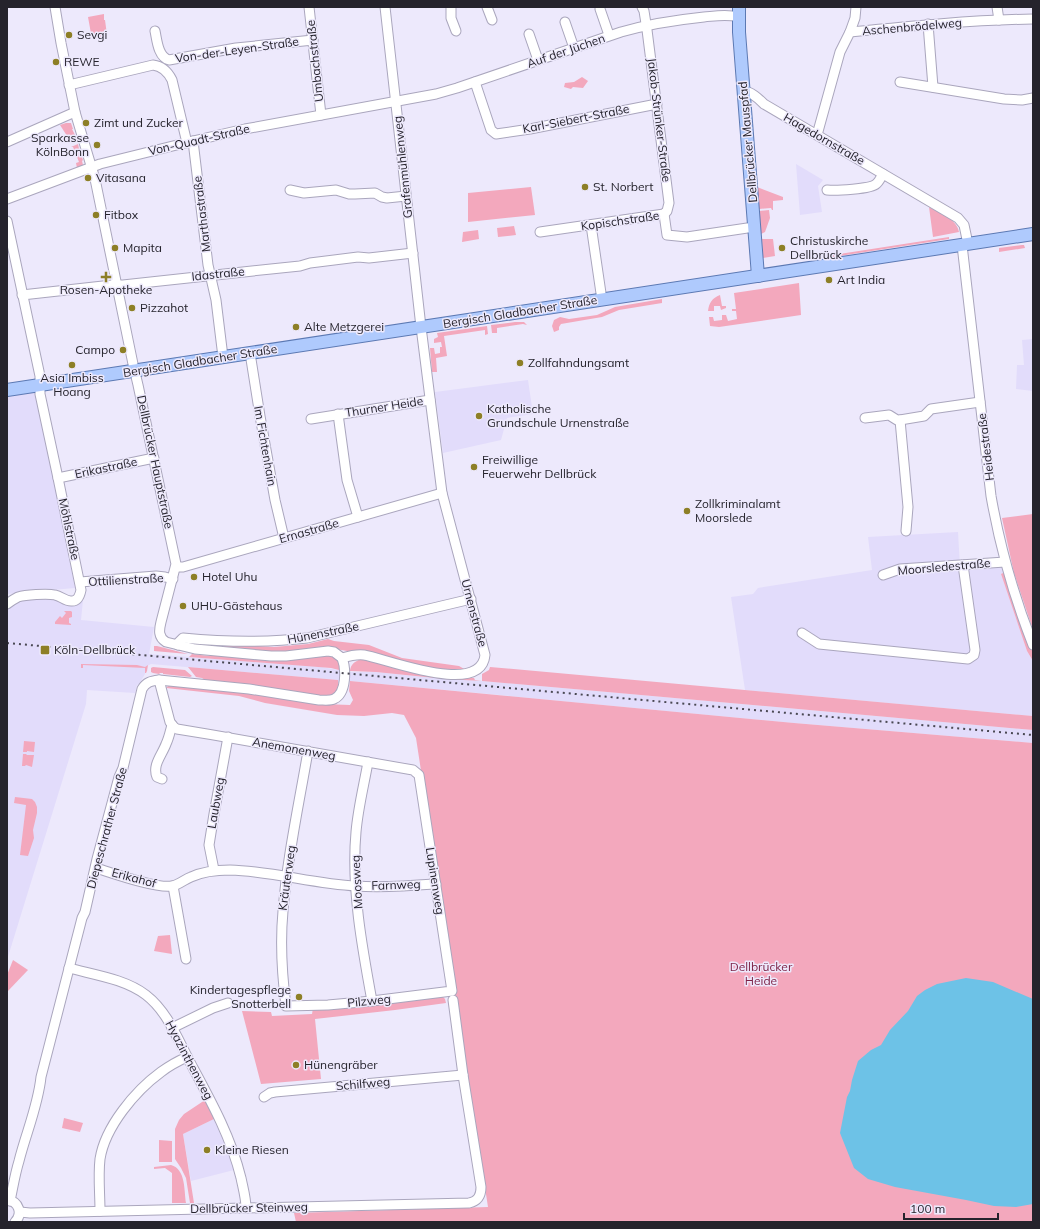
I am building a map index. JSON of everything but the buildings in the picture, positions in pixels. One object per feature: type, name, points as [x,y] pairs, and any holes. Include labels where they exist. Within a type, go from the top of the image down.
[{"type":"main road","name":"Dellbrücker Mauspfad","points":[[739,12],[743,92],[758,276]]},
{"type":"main road","name":"Bergisch Gladbacher Straße","points":[[7,390],[1033,234]]},
{"type":"street","name":"Dellbrücker Hauptstraße","points":[[55,7],[74,112],[92,168],[176,567],[159,630],[160,636]]},
{"type":"street","name":"Umbachstraße","points":[[309,7],[321,115]]},
{"type":"street","name":"Grafenmühlenweg","points":[[385,7],[421,327]]},
{"type":"street","points":[[451,7],[451,18],[456,32]]},
{"type":"street","points":[[488,7],[492,20]]},
{"type":"street","name":"Jakob-Strünker-Straße","points":[[642,7],[644,11],[657,104],[669,204],[667,211],[664,214]]},
{"type":"street","points":[[850,32],[855,18],[856,7]]},
{"type":"street","points":[[997,7],[999,20]]},
{"type":"street","points":[[600,9],[609,35]]},
{"type":"street","name":"Auf der Jüchen","points":[[396,102],[425,97],[475,82],[609,35],[646,24],[726,15],[739,12]]},
{"type":"street","name":"Aschenbrödelweg","points":[[817,135],[840,52],[850,32],[928,24],[1033,19]]},
{"type":"street","points":[[565,22],[574,48]]},
{"type":"street","points":[[928,24],[933,87]]},
{"type":"street","name":"Von-der-Leyen-Straße","points":[[155,31],[162,57],[168,60],[236,48],[313,40]]},
{"type":"street","points":[[529,34],[538,60]]},
{"type":"street","name":"Marthastraße","points":[[69,85],[155,65],[167,72],[172,80],[190,142],[208,265],[216,300],[223,357]]},
{"type":"street","name":"Karl-Siebert-Straße","points":[[475,82],[491,130],[496,134],[530,129],[657,104]]},
{"type":"street","points":[[900,82],[1004,99],[1022,100],[1033,98]]},
{"type":"street","name":"Hagedornstraße","points":[[743,92],[747,91],[757,97],[764,104],[962,220],[966,229],[965,245]]},
{"type":"street","name":"Von-Quadt-Straße","points":[[7,199],[100,164],[239,130],[396,102]]},
{"type":"street","points":[[744,104],[764,104]]},
{"type":"street","points":[[7,142],[74,112]]},
{"type":"street","points":[[827,190],[843,190],[874,186],[883,174]]},
{"type":"street","points":[[290,190],[304,193],[336,190],[348,194],[375,193],[387,198],[406,196]]},
{"type":"street","name":"Kopischstraße","points":[[540,232],[664,214],[667,235],[686,237],[754,227]]},
{"type":"street","name":"Möhlstraße","points":[[7,221],[40,376],[40,394],[81,590],[80,595],[76,600],[72,601],[68,601],[60,596],[51,594],[22,596],[7,604]]},
{"type":"street","points":[[591,225],[602,300]]},
{"type":"street","name":"Heidestraße","points":[[965,245],[980,402],[991,496],[1005,562],[1033,645]]},
{"type":"street","name":"Idastraße","points":[[22,295],[293,266],[358,257],[369,258],[413,253]]},
{"type":"street","name":"Urnenstraße","points":[[160,636],[166,642],[195,649],[271,656],[286,656],[328,651],[334,652],[342,658],[353,655],[362,655],[413,669],[428,672],[455,674],[466,674],[474,672],[480,668],[483,664],[485,655],[442,493],[421,327]]},
{"type":"street","name":"Im Fichtenhain","points":[[250,353],[260,416],[284,538]]},
{"type":"street","name":"Thurner Heide","points":[[311,418],[430,400]]},
{"type":"street","points":[[864,418],[889,415],[897,420],[900,420],[924,416],[931,409],[980,402]]},
{"type":"street","name":"Thurner Heide","points":[[338,414],[347,480],[358,517]]},
{"type":"street","points":[[900,420],[908,507],[906,530]]},
{"type":"street","name":"Erikastraße","points":[[58,478],[154,458]]},
{"type":"street","name":"Ernastraße","points":[[176,567],[183,567],[442,493]]},
{"type":"street","name":"Moorsledestraße","points":[[883,575],[900,569],[1005,562]]},
{"type":"street","points":[[802,633],[819,644],[968,659],[974,655],[975,650],[963,565]]},
{"type":"street","name":"Ottilienstraße","points":[[80,582],[156,576],[173,579]]},
{"type":"street","name":"Hünenstraße","points":[[178,645],[183,638],[218,641],[282,641],[307,638],[471,599]]},
{"type":"street","points":[[162,779],[157,777],[155,772],[159,756],[166,746],[172,725],[168,717],[159,680],[249,689],[319,700],[329,700],[340,695],[343,688],[344,664],[342,658]]},
{"type":"street","name":"Diepeschrather Straße","points":[[9,1200],[142,689],[147,683],[159,680]]},
{"type":"street","name":"Anemonenweg","points":[[172,725],[177,729],[413,770],[417,772]]},
{"type":"street","name":"Laubweg","points":[[214,870],[210,845],[228,737]]},
{"type":"street","name":"Kräuterweg","points":[[286,1006],[282,977],[282,913],[286,877],[308,752]]},
{"type":"street","name":"Moosweg","points":[[368,762],[356,831],[355,858],[362,947],[372,1001]]},
{"type":"street","name":"Lupinenweg","points":[[417,772],[419,775],[436,884],[463,1075],[481,1187],[481,1193],[477,1200]]},
{"type":"street","name":"Erikahof","points":[[96,868],[165,887],[173,886],[191,877],[214,870]]},
{"type":"street","name":"Farnweg","points":[[214,870],[252,872],[356,886],[436,884]]},
{"type":"street","name":"Erikahof","points":[[173,886],[186,959]]},
{"type":"street","name":"Hyazinthenweg","points":[[69,968],[124,983],[140,991],[158,1007],[172,1028],[221,1121],[230,1142],[241,1178],[246,1208]]},
{"type":"street","name":"Pilzweg","points":[[286,1006],[328,1005],[452,995]]},
{"type":"street","points":[[172,1028],[213,1008],[228,1003]]},
{"type":"street","points":[[100,1211],[100,1160],[103,1148],[113,1126],[131,1100],[144,1087],[160,1073],[187,1056]]},
{"type":"street","name":"Schilfweg","points":[[264,1097],[275,1092],[463,1075]]},
{"type":"street","points":[[9,1200],[16,1203],[20,1212],[18,1219],[15,1222]]},
{"type":"street","name":"Dellbrücker Steinweg","points":[[20,1212],[30,1213],[469,1203],[477,1200]]},
{"type":"shaded area","points":[[796,164],[823,180],[818,186],[822,212],[800,215]]},
{"type":"shaded area","points":[[1033,339],[1033,391],[1016,389],[1017,365],[1024,365],[1022,340]]},
{"type":"shaded area","name":"Katholische Grundschule Urnenstraße","points":[[528,380],[533,414],[507,418],[501,440],[443,453],[435,392]]},
{"type":"shaded area","points":[[36,390],[75,588],[7,594],[7,395]]},
{"type":"shaded area","points":[[958,532],[960,567],[1001,567],[1005,572],[1001,574],[1027,651],[1033,661],[1033,716],[745,690],[731,597],[753,594],[758,588],[872,570],[868,537]]},
{"type":"shaded area","points":[[23,599],[58,599],[68,606],[74,605],[83,600],[81,620],[154,627],[149,654],[322,667],[349,672],[375,672],[482,681],[1033,730],[1033,743],[794,723],[350,681],[348,684],[338,683],[338,680],[151,664],[145,667],[145,674],[137,685],[135,693],[87,690],[86,704],[7,960],[7,608]]},
{"type":"shaded area","name":"Kleine Riesen","points":[[214,1119],[224,1139],[234,1170],[191,1181],[183,1134]]},
{"type":"green space","points":[[104,14],[107,35],[92,39],[88,17]]},
{"type":"green space","points":[[582,77],[588,81],[583,88],[573,87],[571,89],[564,87],[565,83],[574,82]]},
{"type":"green space","points":[[71,123],[75,135],[69,139],[60,125]]},
{"type":"green space","points":[[78,144],[83,160],[83,165],[81,168],[77,168],[76,163],[79,162],[73,147],[71,147]]},
{"type":"green space","points":[[531,187],[535,215],[468,222],[468,193]]},
{"type":"green space","points":[[757,187],[783,197],[783,200],[773,201],[773,210],[771,208],[759,209]]},
{"type":"green space","points":[[929,207],[952,220],[958,227],[959,232],[933,237]]},
{"type":"green space","points":[[769,210],[770,218],[765,232],[761,234],[759,211]]},
{"type":"green space","points":[[514,226],[516,235],[498,237],[497,228]]},
{"type":"green space","points":[[478,230],[479,239],[462,242],[463,232]]},
{"type":"green space","points":[[949,237],[949,239],[833,257],[833,255]]},
{"type":"green space","points":[[762,239],[773,239],[775,256],[763,258]]},
{"type":"green space","points":[[1024,245],[1025,248],[999,252],[999,248]]},
{"type":"green space","points":[[799,283],[801,315],[719,327],[710,326],[709,317],[713,317],[714,321],[722,320],[722,315],[726,315],[728,321],[737,319],[736,311],[732,311],[732,309],[736,309],[734,293]]},
{"type":"green space","points":[[720,295],[722,306],[726,306],[726,308],[721,310],[720,306],[714,306],[714,311],[708,311],[711,301]]},
{"type":"green space","points":[[662,299],[662,303],[619,310],[602,317],[561,324],[559,330],[554,332],[552,326],[554,320],[560,317],[569,319],[597,315],[615,307]]},
{"type":"green space","points":[[524,322],[527,325],[523,324],[497,328],[497,333],[492,333],[491,325]]},
{"type":"green space","points":[[487,326],[488,334],[485,335],[485,330],[444,336],[447,356],[436,358],[437,372],[432,372],[430,348],[434,348],[435,354],[440,353],[440,347],[442,347],[441,342],[434,343],[434,339],[438,337],[437,333]]},
{"type":"green space","points":[[1033,514],[1033,630],[1014,573],[1002,518]]},
{"type":"green space","points":[[1005,572],[1019,615],[1033,650],[1033,661],[1027,651],[1001,574]]},
{"type":"green space","points":[[64,611],[72,612],[72,617],[69,618],[69,623],[71,625],[55,624],[60,616],[62,618],[66,613]]},
{"type":"green space","points":[[328,639],[369,645],[402,658],[459,666],[466,670],[439,671],[359,651],[347,651],[325,647],[292,652],[269,653],[230,649],[220,645],[274,647],[308,644]]},
{"type":"green space","points":[[154,646],[157,646],[188,654],[154,651]]},
{"type":"green space","points":[[192,654],[209,656],[332,655],[338,662],[339,670],[331,668],[189,657]]},
{"type":"green space","points":[[361,659],[455,677],[474,678],[475,680],[482,681],[350,671],[353,664]]},
{"type":"green space","points":[[81,664],[137,665],[145,667],[148,665],[145,673],[145,668],[83,665],[83,668],[81,668]]},
{"type":"green space","points":[[188,667],[338,680],[338,685],[336,691],[325,696],[253,685],[205,680],[196,677]]},
{"type":"green space","points":[[490,667],[1033,716],[1033,730],[585,690],[482,681],[482,674],[489,670]]},
{"type":"green space","points":[[151,668],[185,670],[192,676],[153,673],[151,672]]},
{"type":"green space","name":"Dellbrücker Heide","points":[[350,681],[794,723],[1033,743],[1033,1222],[296,1222],[294,1213],[488,1207],[416,738],[404,715],[392,713],[364,716],[337,715],[265,703],[239,696],[166,688],[169,685],[256,692],[323,704],[350,705],[353,700],[349,691]]},
{"type":"green space","points":[[24,741],[35,742],[34,752],[23,752]]},
{"type":"green space","points":[[23,754],[34,755],[32,767],[26,765],[22,766]]},
{"type":"green space","points":[[15,797],[32,799],[37,807],[33,830],[34,838],[28,856],[20,855],[26,805],[14,803]]},
{"type":"green space","points":[[170,935],[172,954],[154,951],[158,936]]},
{"type":"green space","points":[[13,960],[28,970],[7,992],[7,975]]},
{"type":"green space","points":[[441,995],[445,999],[446,1003],[315,1019],[321,1079],[261,1084],[242,1011],[271,1012],[272,1016],[312,1014],[313,1008]]},
{"type":"green space","points":[[205,1100],[214,1119],[183,1134],[194,1203],[190,1203],[186,1178],[175,1159],[175,1129],[179,1120],[184,1114]]},
{"type":"green space","points":[[64,1118],[83,1123],[80,1132],[62,1128]]},
{"type":"green space","points":[[159,1140],[172,1141],[172,1162],[159,1162]]},
{"type":"green space","points":[[171,1165],[176,1167],[182,1176],[186,1203],[172,1203],[172,1173],[165,1168],[154,1169],[154,1167]]},
{"type":"water","points":[[966,978],[993,982],[1033,999],[1033,1204],[1016,1207],[994,1206],[895,1187],[868,1179],[854,1168],[840,1133],[847,1097],[858,1061],[871,1050],[881,1045],[890,1030],[908,1011],[917,996],[937,984]]},
{"type":"railway","points":[[7,643],[1033,735]]},
{"type":"place","name":"Sevgi","points":[[69,35]]},
{"type":"place","name":"REWE","points":[[56,62]]},
{"type":"place","name":"Zimt und Zucker","points":[[86,123]]},
{"type":"place","name":"Sparkasse KölnBonn","points":[[97,145]]},
{"type":"place","name":"Vitasana","points":[[88,178]]},
{"type":"place","name":"St. Norbert","points":[[585,187]]},
{"type":"place","name":"Fitbox","points":[[96,215]]},
{"type":"place","name":"Mapita","points":[[115,248]]},
{"type":"place","name":"Christuskirche Dellbrück","points":[[782,248]]},
{"type":"place","name":"Rosen-Apotheke","points":[[106,277]]},
{"type":"place","name":"Art India","points":[[829,280]]},
{"type":"place","name":"Pizzahot","points":[[132,308]]},
{"type":"place","name":"Alte Metzgerei","points":[[296,327]]},
{"type":"place","name":"Campo","points":[[123,350]]},
{"type":"place","name":"Zollfahndungsamt","points":[[520,363]]},
{"type":"place","name":"Asia Imbiss Hoang","points":[[72,365]]},
{"type":"place","name":"Katholische Grundschule Urnenstraße","points":[[479,416]]},
{"type":"place","name":"Freiwillige Feuerwehr Dellbrück","points":[[474,467]]},
{"type":"place","name":"Zollkriminalamt Moorslede","points":[[687,511]]},
{"type":"place","name":"Hotel Uhu","points":[[194,577]]},
{"type":"place","name":"UHU-Gästehaus","points":[[183,606]]},
{"type":"place","name":"Köln-Dellbrück","points":[[45,650]]},
{"type":"place","name":"Kindertagespflege Snotterbell","points":[[299,997]]},
{"type":"place","name":"Hünengräber","points":[[296,1065]]},
{"type":"place","name":"Kleine Riesen","points":[[207,1150]]}]
